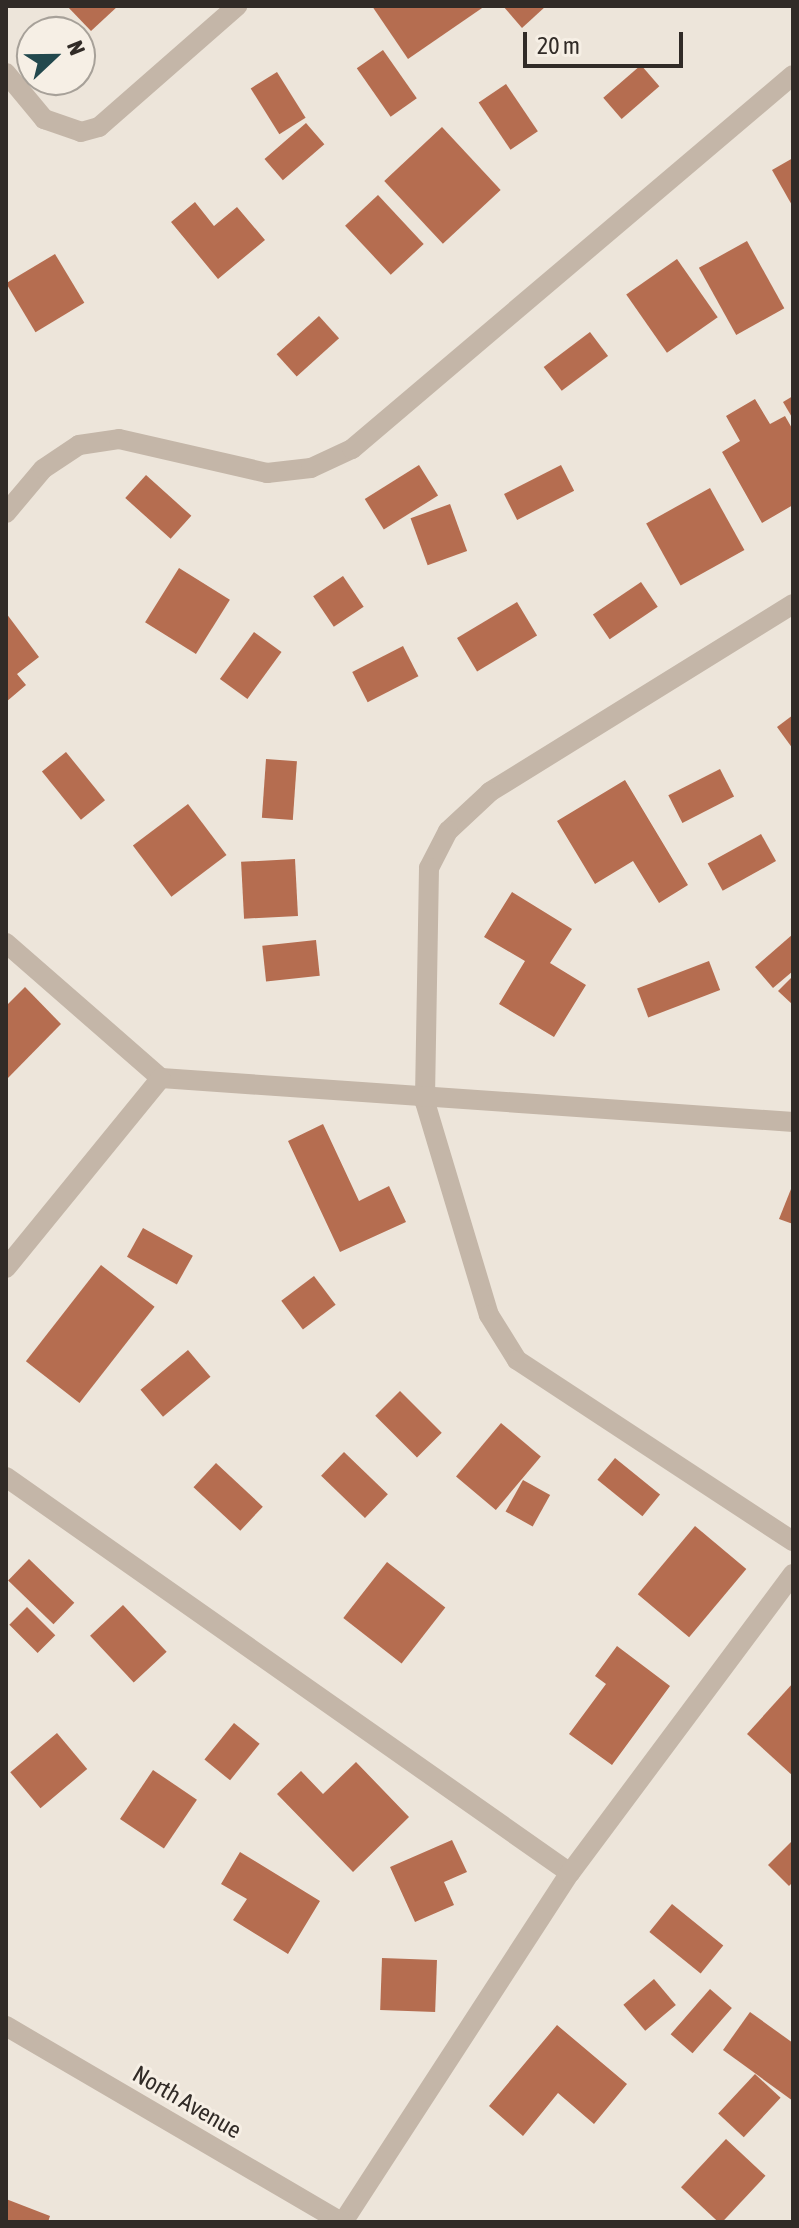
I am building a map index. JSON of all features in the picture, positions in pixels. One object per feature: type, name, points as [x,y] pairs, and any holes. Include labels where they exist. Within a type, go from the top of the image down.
[{"type":"street","points":[[6,73],[44,119],[81,132],[99,127],[237,6]]},
{"type":"street","points":[[6,513],[43,469],[79,445],[119,439],[267,473],[311,468],[352,449],[793,75]]},
{"type":"street","points":[[793,604],[490,792],[448,831],[429,868],[425,1102],[489,1315],[517,1360],[793,1541]]},
{"type":"street","points":[[6,943],[161,1078],[425,1102],[793,1122]]},
{"type":"street","points":[[6,1268],[161,1078]]},
{"type":"street","points":[[6,1477],[570,1873]]},
{"type":"street","points":[[343,2222],[570,1873],[793,1574]]},
{"type":"street","name":"North Avenue","points":[[6,2026],[343,2222]]},
{"type":"building","points":[[67,6],[118,6],[96,26],[96,16],[77,16]]},
{"type":"building","points":[[372,6],[485,6],[408,59]]},
{"type":"building","points":[[503,6],[546,6],[522,28]]},
{"type":"building","points":[[383,50],[417,98],[391,117],[357,68]]},
{"type":"building","points":[[641,65],[659,86],[622,119],[603,98]]},
{"type":"building","points":[[277,72],[306,118],[279,134],[251,88]]},
{"type":"building","points":[[506,84],[538,131],[511,150],[479,102]]},
{"type":"building","points":[[306,123],[324,144],[283,180],[264,159]]},
{"type":"building","points":[[442,127],[501,190],[443,244],[384,181]]},
{"type":"building","points":[[793,158],[793,207],[772,170]]},
{"type":"building","points":[[378,195],[424,244],[391,275],[345,226]]},
{"type":"building","points":[[195,202],[214,226],[237,207],[265,240],[218,279],[171,222]]},
{"type":"building","points":[[747,241],[784,308],[736,335],[699,268]]},
{"type":"building","points":[[55,254],[84,303],[35,332],[6,283]]},
{"type":"building","points":[[677,259],[718,317],[667,353],[626,295]]},
{"type":"building","points":[[319,316],[339,338],[297,376],[277,354]]},
{"type":"building","points":[[590,332],[608,356],[562,391],[544,367]]},
{"type":"building","points":[[793,396],[793,419],[783,402]]},
{"type":"building","points":[[755,399],[770,424],[785,416],[793,430],[793,505],[762,523],[722,452],[740,441],[726,416]]},
{"type":"building","points":[[419,465],[438,496],[384,529],[365,499]]},
{"type":"building","points":[[561,465],[574,491],[517,520],[504,494]]},
{"type":"building","points":[[146,475],[191,516],[171,539],[125,498]]},
{"type":"building","points":[[710,488],[744,550],[681,585],[646,523]]},
{"type":"building","points":[[450,504],[467,551],[428,565],[411,518]]},
{"type":"building","points":[[179,568],[230,600],[196,654],[145,622]]},
{"type":"building","points":[[343,576],[364,607],[334,627],[313,596]]},
{"type":"building","points":[[641,582],[658,607],[610,639],[593,614]]},
{"type":"building","points":[[517,602],[537,635],[477,671],[457,638]]},
{"type":"building","points":[[6,613],[39,657],[17,674],[26,685],[6,702]]},
{"type":"building","points":[[254,632],[282,652],[247,699],[220,679]]},
{"type":"building","points":[[403,646],[418,676],[368,702],[352,672]]},
{"type":"building","points":[[793,715],[793,749],[777,727]]},
{"type":"building","points":[[66,752],[105,800],[81,820],[42,772]]},
{"type":"building","points":[[266,759],[297,761],[293,820],[262,818]]},
{"type":"building","points":[[720,769],[734,797],[682,823],[668,795]]},
{"type":"building","points":[[625,780],[688,885],[659,903],[633,861],[595,884],[557,821]]},
{"type":"building","points":[[188,804],[227,855],[171,897],[133,846]]},
{"type":"building","points":[[761,834],[776,861],[723,891],[708,864]]},
{"type":"building","points":[[295,859],[298,916],[244,919],[241,862]]},
{"type":"building","points":[[512,892],[572,929],[550,963],[586,985],[554,1037],[499,1004],[525,961],[484,937]]},
{"type":"building","points":[[793,934],[793,971],[773,988],[755,967]]},
{"type":"building","points":[[316,940],[320,976],[266,981],[262,946]]},
{"type":"building","points":[[709,961],[720,990],[648,1018],[637,989]]},
{"type":"building","points":[[793,976],[793,1005],[778,991]]},
{"type":"building","points":[[25,987],[61,1024],[6,1080],[6,1006]]},
{"type":"building","points":[[323,1124],[359,1201],[389,1186],[406,1222],[340,1252],[288,1141]]},
{"type":"building","points":[[793,1184],[793,1224],[779,1219]]},
{"type":"building","points":[[143,1228],[193,1256],[177,1284],[127,1257]]},
{"type":"building","points":[[101,1265],[155,1307],[79,1403],[26,1361]]},
{"type":"building","points":[[314,1276],[336,1305],[303,1329],[281,1301]]},
{"type":"building","points":[[188,1350],[210,1377],[163,1417],[141,1390]]},
{"type":"building","points":[[400,1391],[442,1433],[417,1457],[375,1416]]},
{"type":"building","points":[[501,1423],[541,1456],[496,1510],[456,1477]]},
{"type":"building","points":[[344,1452],[388,1494],[365,1518],[321,1476]]},
{"type":"building","points":[[615,1458],[660,1495],[642,1516],[597,1480]]},
{"type":"building","points":[[216,1463],[263,1507],[240,1531],[193,1487]]},
{"type":"building","points":[[523,1480],[550,1495],[533,1527],[506,1511]]},
{"type":"building","points":[[695,1526],[746,1569],[689,1637],[638,1594]]},
{"type":"building","points":[[29,1559],[74,1603],[53,1624],[8,1581]]},
{"type":"building","points":[[387,1562],[445,1608],[402,1664],[343,1618]]},
{"type":"building","points":[[123,1605],[167,1652],[134,1682],[90,1636]]},
{"type":"building","points":[[27,1607],[55,1635],[38,1653],[9,1625]]},
{"type":"building","points":[[617,1646],[670,1686],[612,1765],[569,1734],[606,1684],[595,1676]]},
{"type":"building","points":[[793,1683],[793,1776],[747,1734]]},
{"type":"building","points":[[234,1723],[260,1744],[230,1780],[204,1760]]},
{"type":"building","points":[[57,1733],[87,1769],[40,1808],[10,1772]]},
{"type":"building","points":[[356,1762],[409,1817],[353,1872],[277,1794],[301,1771],[323,1794]]},
{"type":"building","points":[[153,1770],[197,1800],[164,1849],[120,1819]]},
{"type":"building","points":[[452,1840],[467,1872],[444,1882],[454,1905],[415,1922],[390,1867]]},
{"type":"building","points":[[793,1840],[793,1882],[789,1886],[768,1865]]},
{"type":"building","points":[[240,1852],[320,1901],[288,1954],[233,1920],[247,1899],[221,1884]]},
{"type":"building","points":[[672,1904],[723,1946],[701,1974],[649,1932]]},
{"type":"building","points":[[382,1958],[437,1960],[435,2012],[380,2010]]},
{"type":"building","points":[[654,1979],[676,2005],[645,2031],[623,2005]]},
{"type":"building","points":[[710,1989],[732,2008],[693,2053],[671,2034]]},
{"type":"building","points":[[750,2012],[793,2043],[793,2101],[723,2050]]},
{"type":"building","points":[[557,2025],[627,2084],[594,2124],[558,2093],[523,2136],[489,2106]]},
{"type":"building","points":[[755,2074],[781,2098],[744,2137],[718,2113]]},
{"type":"building","points":[[726,2139],[765,2176],[722,2222],[718,2222],[681,2187]]},
{"type":"building","points":[[6,2199],[50,2216],[48,2222],[6,2222]]}]
